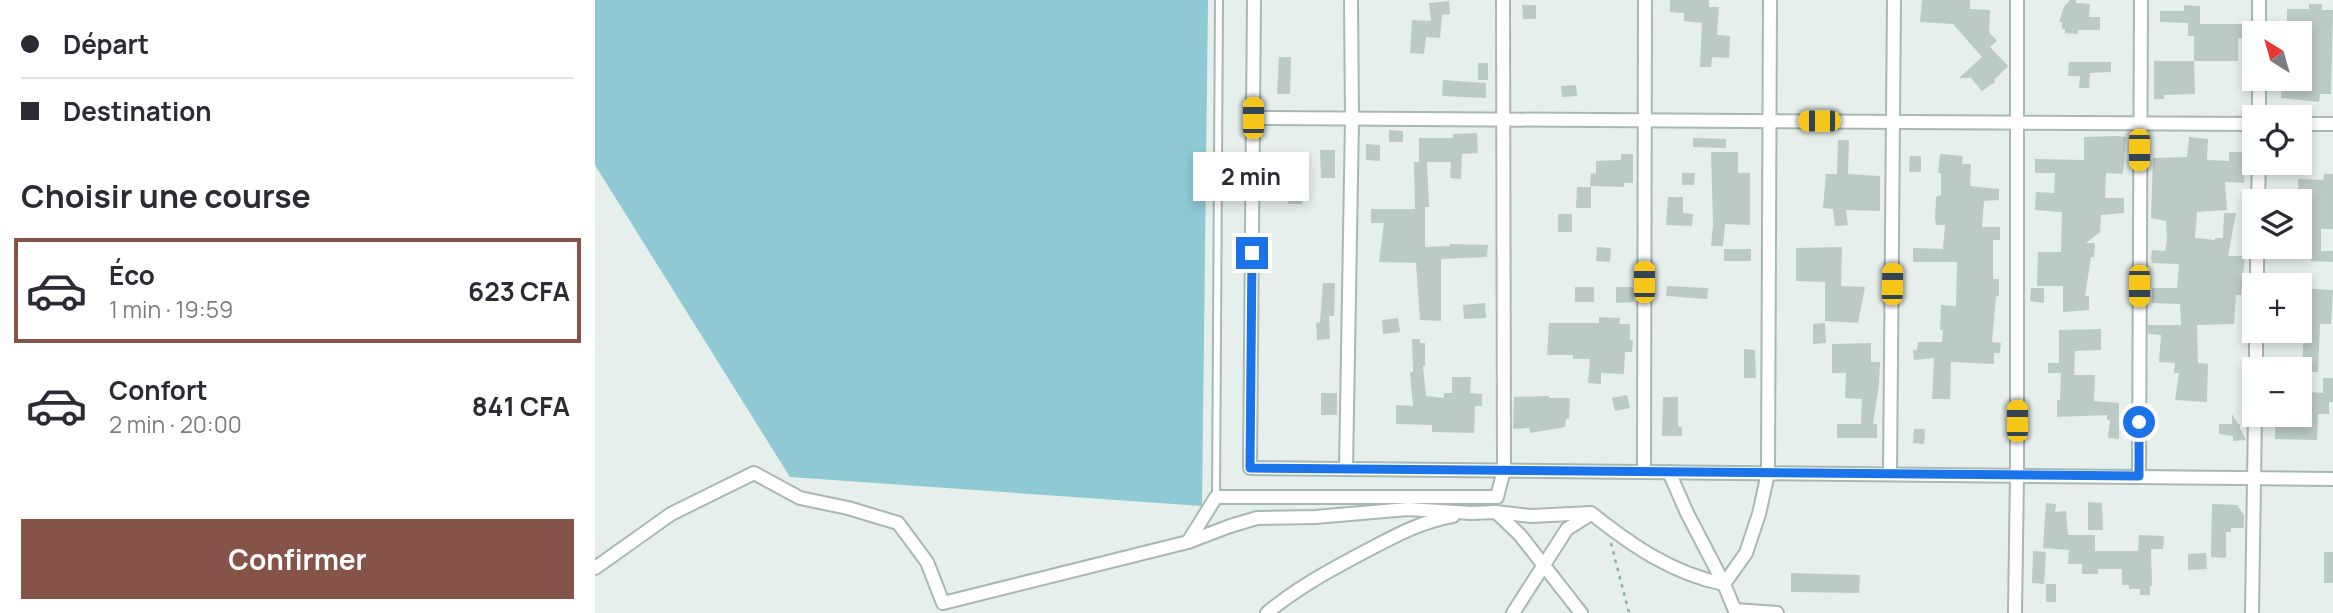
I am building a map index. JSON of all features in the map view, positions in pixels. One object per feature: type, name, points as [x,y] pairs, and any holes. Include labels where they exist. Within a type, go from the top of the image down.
[{"type":"street","points":[[1254,0],[1250,468],[2333,479]]},
{"type":"street","points":[[1346,468],[1352,119],[1351,0]]},
{"type":"street","points":[[1188,542],[1216,497],[1497,497],[1504,470],[1503,0]]},
{"type":"street","points":[[1644,471],[1645,0]]},
{"type":"street","points":[[1724,584],[1746,553],[1759,514],[1768,472],[1770,0]]},
{"type":"street","points":[[1890,474],[1894,0]]},
{"type":"street","points":[[2014,613],[2017,475],[2017,0]]},
{"type":"street","points":[[2139,476],[2141,0]]},
{"type":"street","points":[[2259,0],[2259,21]]},
{"type":"street","points":[[1253,118],[2242,124]]},
{"type":"street","points":[[2312,124],[2333,124]]},
{"type":"street","points":[[2252,613],[2255,427]]},
{"type":"street","points":[[1669,472],[1686,513],[1736,612],[1777,613]]},
{"type":"street","points":[[595,568],[671,514],[754,473],[800,498],[848,508],[898,523],[927,562],[943,603],[1188,542],[1257,518],[1315,517],[1409,509],[1531,516],[1591,513],[1625,540],[1670,566],[1724,584]]},
{"type":"street","points":[[1496,512],[1520,535],[1581,613]]},
{"type":"street","points":[[1267,613],[1310,580],[1393,537],[1422,524],[1471,513]]},
{"type":"street","points":[[1513,613],[1567,529],[1591,513]]},
{"type":"lane","points":[[1216,497],[1219,0]]},
{"type":"path","points":[[1607,526],[1629,613]]},
{"type":"water","points":[[595,0],[1208,0],[1202,506],[790,477],[595,165]]},
{"type":"building","points":[[1670,0],[1709,0],[1709,7],[1719,7],[1717,35],[1730,36],[1729,58],[1712,57],[1711,67],[1700,67],[1702,23],[1684,21],[1684,13],[1670,12]]},
{"type":"building","points":[[1922,0],[1970,0],[1970,9],[1990,10],[1989,32],[1997,41],[1990,47],[2008,66],[1995,82],[1982,91],[1971,78],[1959,78],[1982,57],[1953,24],[1920,22]]},
{"type":"building","points":[[2070,0],[2090,4],[2089,17],[2100,17],[2100,30],[2078,30],[2078,34],[2065,33],[2062,22],[2059,22],[2064,7]]},
{"type":"building","points":[[1449,1],[1450,14],[1442,15],[1440,38],[1426,37],[1424,54],[1410,53],[1412,20],[1431,21],[1429,3]]},
{"type":"building","points":[[2309,4],[2322,4],[2322,10],[2333,10],[2331,94],[2320,94],[2319,102],[2281,98],[2281,91],[2312,91],[2312,21],[2287,21],[2287,9],[2309,9]]},
{"type":"building","points":[[1522,5],[1536,5],[1536,19],[1523,19]]},
{"type":"building","points":[[2184,5],[2200,6],[2200,24],[2242,24],[2242,38],[2238,38],[2238,61],[2194,61],[2194,36],[2188,36],[2188,23],[2160,22],[2160,11],[2184,11]]},
{"type":"building","points":[[1279,57],[1291,57],[1290,94],[1277,94]]},
{"type":"building","points":[[2154,61],[2194,61],[2195,94],[2164,95],[2164,99],[2154,99]]},
{"type":"building","points":[[2069,62],[2111,62],[2111,72],[2090,73],[2089,88],[2079,88],[2080,76],[2068,76]]},
{"type":"building","points":[[1478,63],[1488,63],[1488,80],[1478,80]]},
{"type":"building","points":[[1443,80],[1486,83],[1486,98],[1442,96]]},
{"type":"building","points":[[1576,85],[1577,96],[1562,97],[1561,86]]},
{"type":"building","points":[[1389,130],[1403,131],[1403,142],[1389,142]]},
{"type":"building","points":[[1477,133],[1478,153],[1462,154],[1461,179],[1450,178],[1451,162],[1427,162],[1429,207],[1425,207],[1425,247],[1450,244],[1488,245],[1487,257],[1441,259],[1441,321],[1420,320],[1416,263],[1379,262],[1384,223],[1371,223],[1371,209],[1415,209],[1414,162],[1419,162],[1419,138],[1453,138],[1453,134]]},
{"type":"building","points":[[2084,137],[2126,137],[2123,174],[2106,173],[2105,198],[2124,198],[2124,213],[2101,215],[2100,232],[2086,243],[2095,243],[2085,296],[2089,296],[2089,310],[2063,312],[2063,286],[2037,286],[2038,252],[2061,252],[2062,212],[2035,210],[2036,192],[2054,193],[2055,173],[2035,173],[2035,159],[2084,160]]},
{"type":"building","points":[[2189,137],[2208,139],[2207,160],[2229,161],[2229,152],[2242,152],[2242,175],[2244,175],[2244,183],[2225,182],[2227,210],[2197,212],[2195,238],[2215,240],[2223,238],[2224,213],[2236,213],[2228,256],[2242,256],[2245,259],[2241,295],[2236,295],[2234,324],[2197,325],[2198,363],[2208,364],[2207,402],[2175,400],[2179,373],[2174,373],[2175,363],[2159,362],[2161,335],[2148,334],[2148,325],[2181,325],[2180,304],[2152,303],[2152,288],[2177,288],[2179,264],[2152,263],[2151,259],[2152,250],[2165,251],[2167,240],[2166,221],[2151,218],[2153,158],[2187,157]]},
{"type":"building","points":[[1693,138],[1726,139],[1726,148],[1693,147]]},
{"type":"building","points":[[1838,140],[1849,140],[1848,174],[1880,176],[1880,211],[1846,210],[1848,225],[1835,226],[1833,209],[1823,208],[1826,174],[1837,174]]},
{"type":"building","points":[[1366,144],[1380,145],[1380,161],[1366,160]]},
{"type":"building","points":[[1320,150],[1335,150],[1335,178],[1321,178]]},
{"type":"building","points":[[1711,152],[1738,152],[1738,173],[1750,173],[1750,225],[1725,224],[1723,246],[1711,246]]},
{"type":"building","points":[[1621,154],[1633,154],[1633,183],[1624,183],[1624,187],[1590,186],[1591,173],[1596,174],[1596,161],[1621,160]]},
{"type":"building","points":[[1940,154],[1963,156],[1962,164],[1971,164],[1970,186],[1999,189],[1999,200],[1984,201],[1982,227],[2000,227],[2000,240],[1993,240],[1993,279],[1999,279],[1999,296],[1996,296],[1992,342],[2001,343],[2000,353],[1994,353],[1994,364],[1951,362],[1950,399],[1932,399],[1934,358],[1914,360],[1913,350],[1917,350],[1918,342],[1942,342],[1941,305],[1956,306],[1957,262],[1913,262],[1913,248],[1943,249],[1945,225],[1936,225],[1935,218],[1936,197],[1941,195],[1941,173],[1938,173]]},
{"type":"building","points":[[1910,156],[1921,156],[1921,172],[1909,172]]},
{"type":"building","points":[[1288,173],[1302,173],[1302,204],[1288,204]]},
{"type":"building","points":[[1682,173],[1695,173],[1694,185],[1682,185]]},
{"type":"building","points":[[2324,174],[2333,174],[2333,229],[2321,229],[2321,251],[2333,251],[2333,262],[2311,261],[2312,189],[2298,189],[2298,179],[2323,180]]},
{"type":"building","points":[[1577,187],[1591,187],[1591,208],[1576,208]]},
{"type":"building","points":[[1668,197],[1683,197],[1683,213],[1693,214],[1692,226],[1666,225]]},
{"type":"building","points":[[1558,214],[1572,214],[1572,232],[1558,232]]},
{"type":"building","points":[[1597,247],[1611,248],[1610,262],[1596,261]]},
{"type":"building","points":[[1842,247],[1841,286],[1865,287],[1858,323],[1825,321],[1825,282],[1796,281],[1796,248]]},
{"type":"building","points":[[1724,249],[1751,249],[1751,261],[1724,261]]},
{"type":"building","points":[[1323,283],[1335,283],[1334,316],[1329,316],[1330,339],[1317,340],[1316,323],[1320,322]]},
{"type":"building","points":[[1667,286],[1708,288],[1707,299],[1666,296]]},
{"type":"building","points":[[1575,287],[1594,287],[1594,302],[1575,302]]},
{"type":"building","points":[[1616,287],[1633,287],[1634,302],[1616,303]]},
{"type":"building","points":[[2031,288],[2044,288],[2044,303],[2030,301]]},
{"type":"building","points":[[2312,289],[2333,290],[2331,324],[2320,324],[2318,372],[2312,372],[2312,357],[2303,357],[2303,343],[2312,343]]},
{"type":"building","points":[[1485,303],[1486,318],[1464,319],[1463,305]]},
{"type":"building","points":[[1599,317],[1620,318],[1619,324],[1630,324],[1630,340],[1633,340],[1632,352],[1625,352],[1624,374],[1601,373],[1601,384],[1588,383],[1590,359],[1573,359],[1573,355],[1547,355],[1549,323],[1599,323]]},
{"type":"building","points":[[1398,318],[1400,332],[1383,334],[1382,320]]},
{"type":"building","points":[[1825,323],[1826,343],[1813,344],[1813,324]]},
{"type":"building","points":[[2101,329],[2101,350],[2075,351],[2074,375],[2095,375],[2094,401],[2119,403],[2119,439],[2108,438],[2110,420],[2107,420],[2107,415],[2057,417],[2061,373],[2048,373],[2048,363],[2059,363],[2059,330]]},
{"type":"building","points":[[1412,339],[1420,339],[1420,343],[1425,343],[1423,366],[1426,396],[1444,398],[1444,393],[1452,393],[1452,377],[1471,377],[1470,393],[1482,394],[1482,406],[1475,406],[1474,433],[1432,432],[1432,425],[1396,424],[1396,405],[1413,406],[1410,372],[1413,372]]},
{"type":"building","points":[[1871,343],[1871,362],[1880,362],[1873,424],[1877,424],[1877,438],[1837,438],[1837,424],[1861,424],[1862,399],[1845,398],[1846,373],[1832,373],[1832,344]]},
{"type":"building","points":[[1744,349],[1755,350],[1756,378],[1744,378]]},
{"type":"building","points":[[2323,378],[2333,378],[2333,402],[2329,402],[2329,414],[2318,414],[2317,440],[2275,439],[2275,427],[2312,427],[2312,392],[2323,393]]},
{"type":"building","points":[[1321,393],[1337,393],[1337,415],[1321,415]]},
{"type":"building","points":[[1627,395],[1630,408],[1615,411],[1612,398]]},
{"type":"building","points":[[1514,397],[1570,398],[1569,419],[1566,419],[1565,427],[1530,433],[1529,428],[1513,429]]},
{"type":"building","points":[[1663,397],[1678,397],[1678,426],[1682,427],[1682,436],[1662,436]]},
{"type":"building","points":[[2232,414],[2240,424],[2246,440],[2233,441],[2233,436],[2219,434],[2219,424],[2232,424]]},
{"type":"building","points":[[1914,429],[1925,429],[1924,444],[1913,443]]},
{"type":"building","points":[[2088,502],[2102,503],[2103,530],[2088,530]]},
{"type":"building","points":[[2046,503],[2056,504],[2055,512],[2066,511],[2068,535],[2095,535],[2095,551],[2138,551],[2139,535],[2164,536],[2163,549],[2151,549],[2150,595],[2140,595],[2140,589],[2129,589],[2129,585],[2122,585],[2122,569],[2098,569],[2098,574],[2082,574],[2082,564],[2068,564],[2069,550],[2043,548]]},
{"type":"building","points":[[2212,504],[2237,505],[2244,515],[2244,528],[2231,528],[2231,532],[2226,532],[2226,558],[2211,557]]},
{"type":"building","points":[[2033,551],[2046,552],[2044,584],[2032,583]]},
{"type":"building","points":[[2324,552],[2333,552],[2333,583],[2324,583]]},
{"type":"building","points":[[2206,553],[2207,569],[2188,570],[2188,554]]},
{"type":"building","points":[[1791,573],[1860,575],[1859,593],[1791,592]]},
{"type":"building","points":[[2046,584],[2056,584],[2056,602],[2046,602]]},
{"type":"route","points":[[1252,253],[1250,468],[2139,476],[2139,422]]}]
